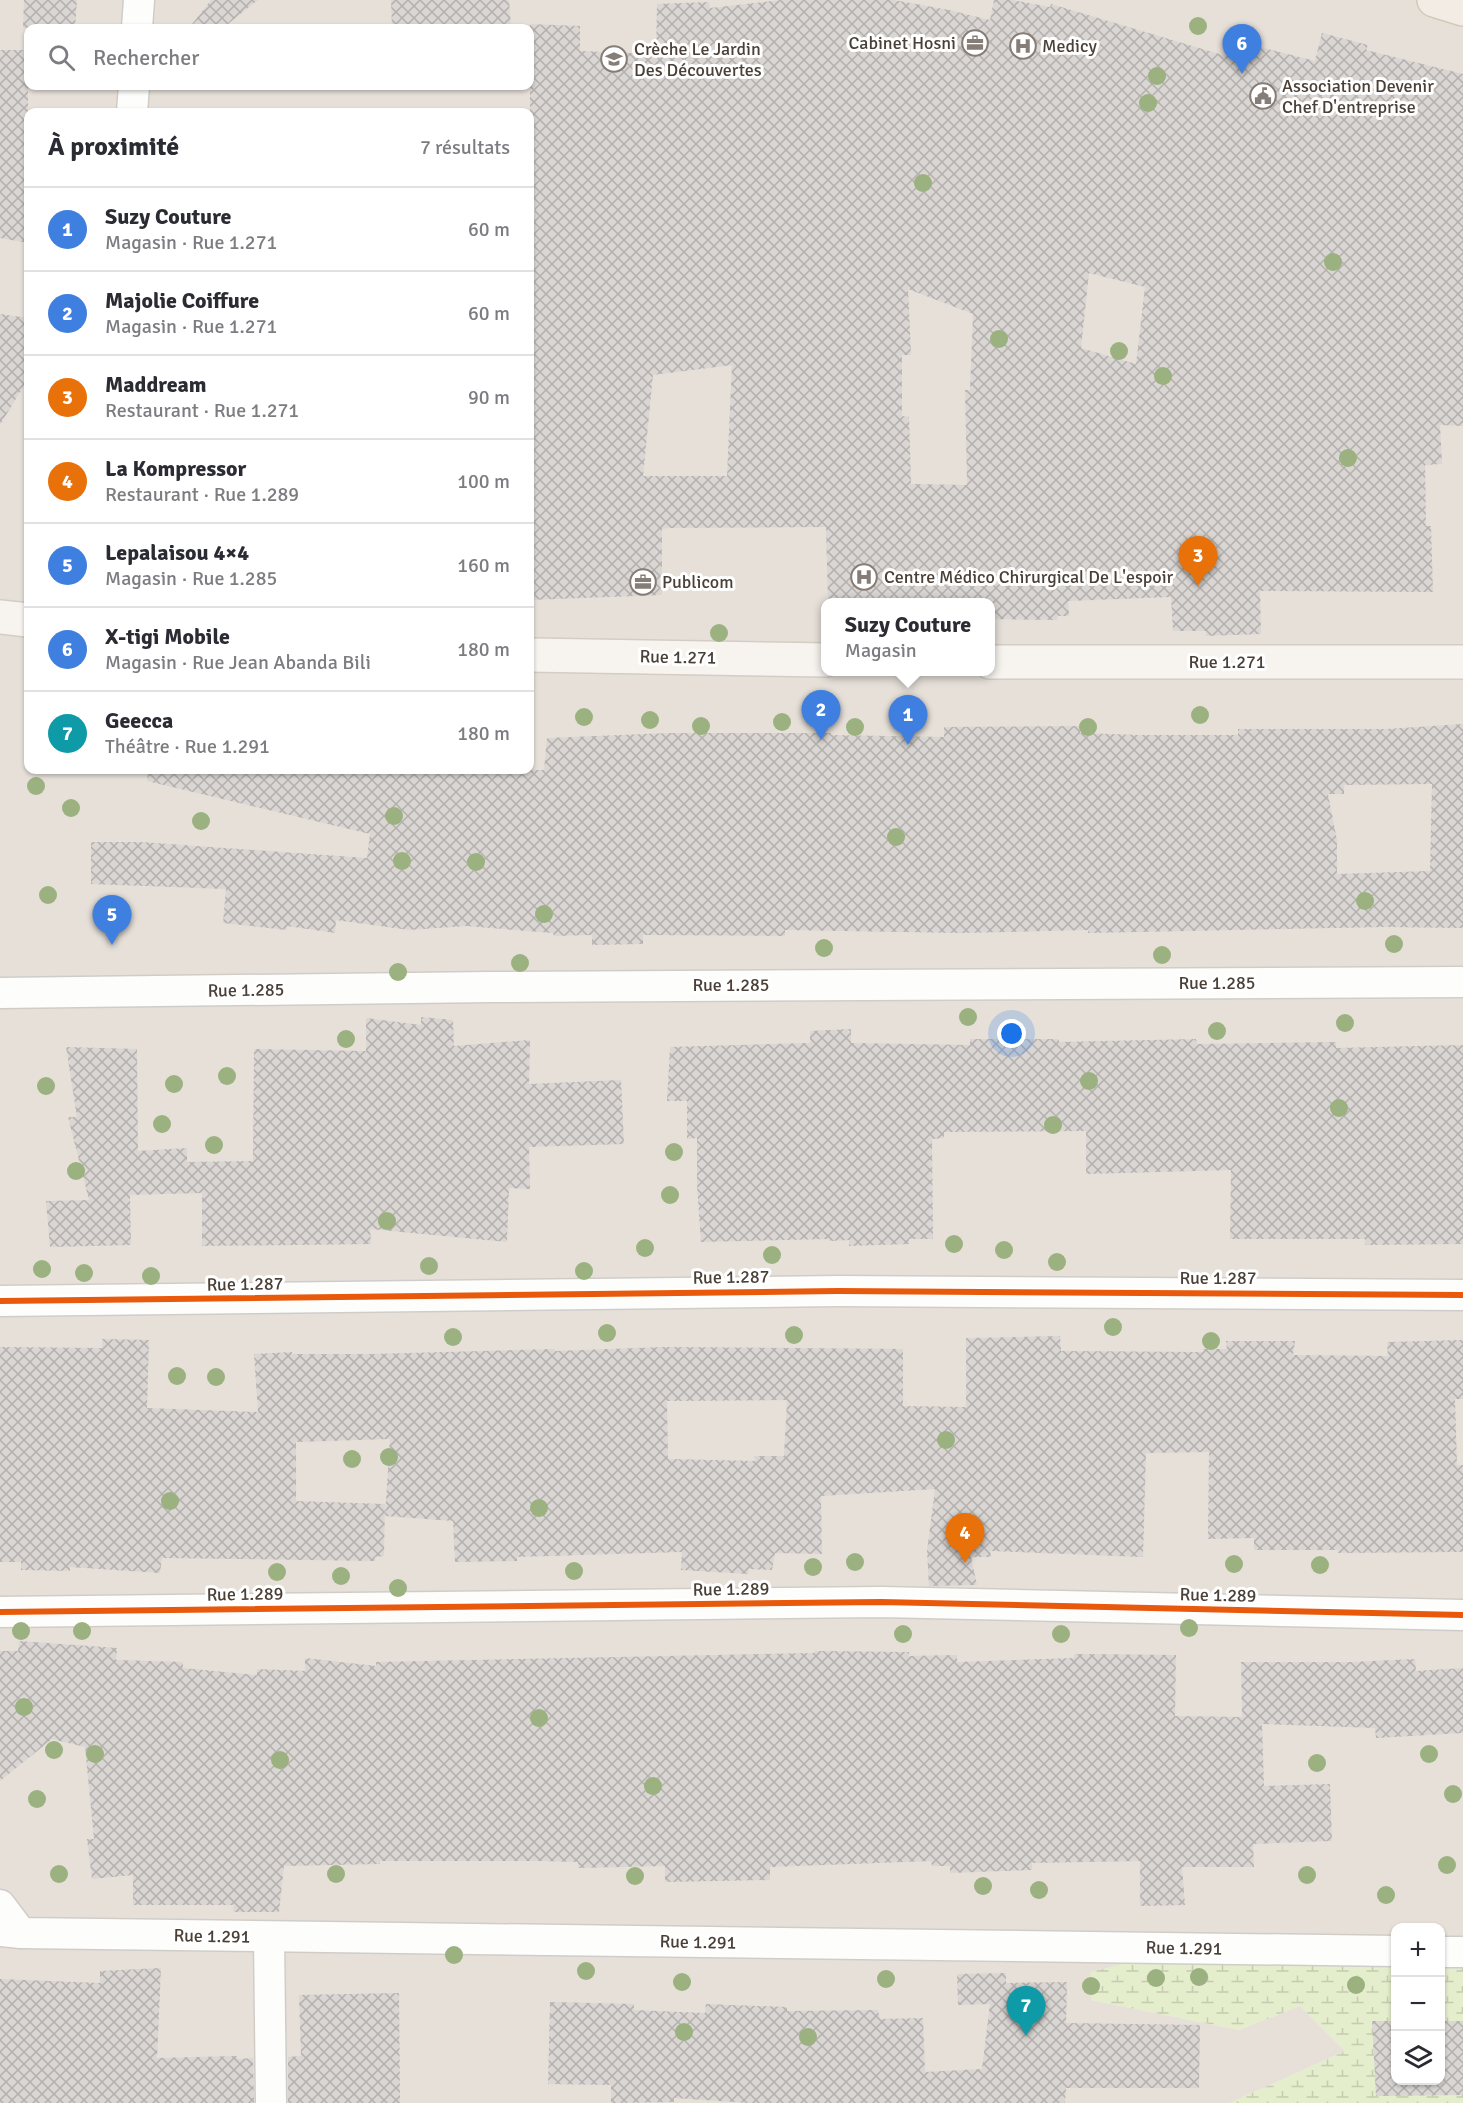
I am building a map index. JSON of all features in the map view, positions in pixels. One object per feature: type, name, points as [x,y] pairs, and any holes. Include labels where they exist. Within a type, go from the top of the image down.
[{"type":"main road","points":[[1434,0],[1463,9]]},
{"type":"street","points":[[137,24],[139,0]]},
{"type":"street","points":[[132,108],[134,90]]},
{"type":"street","points":[[0,617],[24,620]]},
{"type":"street","name":"Rue 1.271","points":[[534,655],[821,660]]},
{"type":"street","name":"Rue 1.271","points":[[995,662],[1463,662]]},
{"type":"street","name":"Rue 1.285","points":[[0,993],[502,987],[1463,982]]},
{"type":"street","name":"Rue 1.287","points":[[0,1301],[838,1291],[1463,1295]]},
{"type":"street","name":"Rue 1.289","points":[[0,1612],[880,1602],[1463,1616]]},
{"type":"street","points":[[0,1905],[11,1932]]},
{"type":"street","name":"Rue 1.291","points":[[11,1932],[1391,1951]]},
{"type":"street","points":[[269,1937],[271,2103]]},
{"type":"street","points":[[1445,1952],[1463,1952]]},
{"type":"shaded area","points":[[0,0],[1463,0],[1463,1955],[1445,1956],[1445,1923],[1391,1923],[1391,1957],[1123,1964],[1091,2000],[1239,2030],[1300,2006],[1345,2051],[1230,2103],[0,2103]]},
{"type":"green space","points":[[1463,1955],[1463,2103],[1230,2103],[1345,2051],[1300,2006],[1239,2030],[1091,2000],[1090,1972],[1123,1964],[1391,1957],[1391,2085],[1445,2085],[1445,1956]]},
{"type":"building","points":[[24,0],[77,0],[75,24],[24,24],[23,28]]},
{"type":"building","points":[[211,0],[258,0],[228,24],[192,24]]},
{"type":"building","points":[[391,0],[509,0],[511,24],[392,24]]},
{"type":"building","points":[[781,0],[894,0],[990,20],[994,0],[1012,0],[1050,7],[1051,4],[1226,56],[1229,32],[1257,38],[1256,46],[1315,61],[1322,33],[1368,45],[1366,50],[1463,74],[1463,426],[1440,425],[1442,464],[1425,465],[1426,526],[1431,526],[1433,592],[1260,591],[1261,634],[1206,636],[1206,631],[1173,631],[1171,597],[1068,601],[1069,616],[1058,616],[1057,620],[995,619],[995,598],[828,598],[826,527],[668,528],[662,529],[662,595],[534,600],[535,204],[534,108],[530,108],[530,90],[534,90],[534,24],[580,26],[580,51],[656,54],[657,4],[709,2],[710,8]],"holes":[[[1089,273],[1145,287],[1136,364],[1081,348]],[[908,289],[973,314],[970,390],[965,390],[967,485],[911,484],[909,417],[902,416],[902,355],[911,355]],[[732,365],[727,476],[643,476],[653,375]]]},
{"type":"building","points":[[0,50],[24,50],[24,90],[28,90],[28,108],[24,108],[24,242],[0,238]]},
{"type":"building","points":[[0,314],[24,317],[24,386],[0,425]]},
{"type":"building","points":[[1463,724],[1463,928],[1384,927],[1088,933],[1088,930],[961,933],[785,930],[785,936],[643,935],[643,944],[592,945],[592,935],[554,936],[553,933],[466,926],[409,930],[336,920],[335,933],[287,926],[287,930],[223,923],[226,889],[91,884],[91,842],[141,842],[367,858],[370,834],[147,781],[148,774],[534,774],[534,770],[544,770],[547,738],[669,733],[831,733],[831,735],[944,737],[944,727],[1080,726],[1080,733],[1238,735],[1238,729],[1387,729]],"holes":[[[1432,784],[1430,871],[1337,874],[1337,840],[1328,794],[1344,794],[1344,785]]]},
{"type":"building","points":[[421,1017],[453,1020],[454,1046],[530,1040],[529,1084],[621,1080],[624,1144],[529,1147],[530,1189],[509,1188],[507,1242],[370,1229],[371,1244],[202,1246],[202,1193],[130,1195],[131,1245],[50,1247],[46,1201],[89,1200],[68,1117],[77,1117],[66,1047],[137,1049],[138,1151],[187,1148],[187,1162],[253,1161],[254,1049],[366,1051],[366,1018],[421,1025]]},
{"type":"building","points":[[851,1029],[851,1043],[970,1045],[970,1039],[1059,1039],[1059,1042],[1196,1039],[1197,1044],[1336,1042],[1336,1048],[1463,1045],[1463,1244],[1365,1245],[1365,1239],[1230,1239],[1231,1170],[1086,1174],[1086,1131],[944,1132],[944,1138],[932,1139],[933,1239],[909,1239],[909,1244],[849,1246],[849,1240],[829,1241],[829,1239],[701,1242],[697,1185],[697,1138],[687,1139],[687,1101],[667,1101],[670,1047],[810,1043],[810,1031]]},
{"type":"building","points":[[1060,1336],[1061,1351],[1203,1352],[1203,1349],[1227,1349],[1226,1341],[1295,1341],[1293,1355],[1388,1356],[1387,1342],[1463,1340],[1463,1399],[1455,1399],[1457,1465],[1463,1465],[1463,1552],[1338,1553],[1338,1550],[1254,1550],[1254,1538],[1208,1539],[1209,1452],[1146,1453],[1143,1557],[990,1551],[991,1557],[971,1557],[977,1585],[929,1586],[927,1551],[935,1489],[821,1496],[822,1554],[775,1553],[772,1570],[749,1569],[748,1574],[681,1570],[682,1552],[517,1557],[517,1561],[455,1562],[453,1521],[385,1516],[390,1439],[296,1442],[296,1501],[385,1504],[384,1556],[375,1557],[375,1561],[162,1558],[160,1573],[70,1567],[70,1571],[21,1570],[21,1562],[0,1562],[0,1347],[102,1348],[102,1339],[149,1340],[147,1408],[258,1412],[254,1354],[292,1352],[292,1354],[371,1354],[555,1349],[555,1351],[665,1347],[903,1349],[903,1406],[966,1407],[966,1338]],"holes":[[[787,1400],[784,1456],[754,1456],[755,1461],[668,1459],[667,1401]]]},
{"type":"building","points":[[19,1641],[117,1648],[116,1660],[183,1662],[183,1668],[257,1675],[257,1669],[305,1671],[305,1658],[376,1666],[376,1662],[814,1653],[815,1651],[909,1652],[909,1656],[957,1655],[957,1662],[1074,1658],[1074,1654],[1176,1655],[1175,1716],[1242,1717],[1241,1662],[1352,1662],[1415,1659],[1416,1671],[1463,1668],[1463,1733],[1376,1738],[1375,1728],[1262,1724],[1264,1786],[1330,1784],[1332,1841],[1253,1844],[1254,1867],[1182,1867],[1185,1905],[1140,1906],[1140,1861],[1032,1863],[1032,1870],[950,1873],[950,1866],[932,1866],[931,1861],[770,1867],[770,1880],[665,1882],[665,1866],[578,1868],[578,1862],[380,1861],[380,1864],[284,1866],[279,1912],[233,1912],[234,1905],[133,1905],[133,1875],[92,1879],[87,1839],[94,1839],[85,1747],[52,1739],[0,1781],[0,1651],[18,1651]]},
{"type":"building","points":[[161,1968],[157,2058],[237,2056],[237,2059],[253,2058],[254,2103],[0,2103],[0,1979],[100,1983],[100,1971]]},
{"type":"building","points":[[1006,1973],[1006,1983],[1067,1982],[1066,2023],[1200,2025],[1199,2088],[1066,2088],[1065,2103],[749,2103],[674,2098],[674,2102],[611,2103],[611,2085],[548,2084],[550,2002],[634,2004],[634,2010],[705,2013],[706,2004],[787,2007],[787,2011],[878,2010],[880,2019],[923,2018],[925,2072],[982,2069],[990,2004],[958,2005],[957,1974]]},
{"type":"building","points":[[399,1993],[400,2103],[288,2103],[288,2057],[301,2056],[299,1995]]},
{"type":"building","points":[[1372,2021],[1391,2021],[1391,2085],[1445,2085],[1445,2021],[1463,2021],[1463,2095],[1376,2096]]},
{"type":"cycle path","points":[[0,1301],[838,1291],[1463,1295]]},
{"type":"cycle path","points":[[0,1612],[881,1602],[1463,1615]]},
{"type":"place","name":"Cabinet Hosni","points":[[975,43]]},
{"type":"place","name":"Medicy","points":[[1023,46]]},
{"type":"place","name":"Crèche Le Jardin Des Découvertes","points":[[614,59]]},
{"type":"place","name":"X-tigi Mobile","points":[[1242,74]]},
{"type":"place","name":"Association Devenir Chef D'entreprise","points":[[1263,96]]},
{"type":"place","name":"Centre Médico Chirurgical De L'espoir","points":[[864,577]]},
{"type":"place","name":"Publicom","points":[[643,582]]},
{"type":"place","name":"Maddream","points":[[1198,586]]},
{"type":"place","name":"Majolie Coiffure","points":[[821,740]]},
{"type":"place","name":"Suzy Couture","points":[[908,745]]},
{"type":"place","name":"Lepalaisou 4×4","points":[[112,945]]},
{"type":"place","name":"La Kompressor","points":[[965,1563]]},
{"type":"place","name":"Geecca","points":[[1026,2036]]}]
